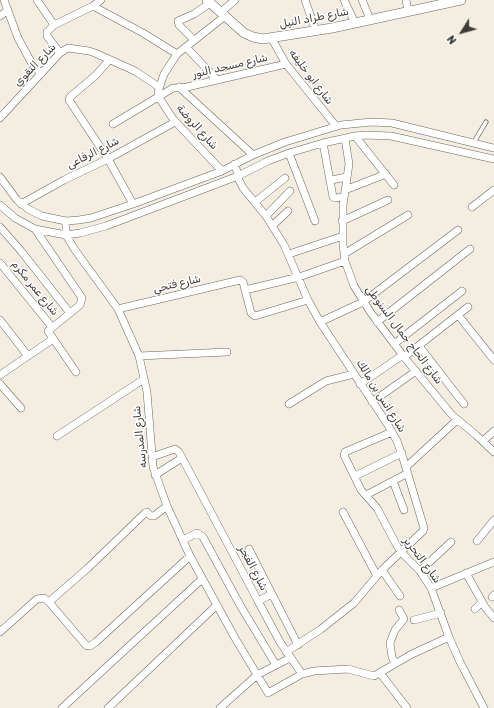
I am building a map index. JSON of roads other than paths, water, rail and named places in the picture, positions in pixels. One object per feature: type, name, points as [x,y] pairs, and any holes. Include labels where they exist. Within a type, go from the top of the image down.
[{"type":"street","points":[[4,0],[18,38],[31,62],[41,74]]},
{"type":"street","points":[[37,0],[54,25]]},
{"type":"street","points":[[157,97],[164,74],[177,54],[223,14],[235,0]]},
{"type":"street","points":[[304,0],[316,31]]},
{"type":"street","points":[[344,0],[355,22]]},
{"type":"street","points":[[362,0],[370,19]]},
{"type":"street","points":[[406,0],[408,11]]},
{"type":"street","name":"شارع طراد النيل","points":[[209,2],[244,33],[263,39],[316,31],[461,0]]},
{"type":"street","points":[[60,53],[47,36],[47,32],[54,25],[95,2],[177,54]]},
{"type":"street","points":[[194,40],[179,25],[178,21],[194,14],[209,2]]},
{"type":"street","points":[[0,16],[8,10]]},
{"type":"street","name":"شارع ابو خليفه","points":[[272,38],[286,64],[336,126]]},
{"type":"street","points":[[186,47],[217,80]]},
{"type":"street","name":"شارع التقوي","points":[[0,118],[60,53],[71,48],[89,51],[135,71],[159,87]]},
{"type":"street","points":[[110,60],[96,75],[70,97],[69,100],[108,159],[133,204]]},
{"type":"street","name":"شارع مسجد النور","points":[[113,124],[173,88],[187,87],[286,64]]},
{"type":"street","name":"شارع مسجد النور","points":[[179,87],[253,155]]},
{"type":"street","name":"شارع الروضة","points":[[157,97],[176,122],[222,171]]},
{"type":"street","name":"شارع الرفاعى","points":[[21,204],[176,122]]},
{"type":"street","points":[[0,177],[21,204],[28,209],[42,216],[66,221],[91,218],[133,204],[222,171],[253,155],[285,142],[336,126],[362,122],[382,122],[402,125],[494,148]]},
{"type":"street","points":[[355,136],[394,185]]},
{"type":"street","points":[[0,205],[15,218],[35,229],[66,236],[80,234],[106,226],[238,176],[268,161],[289,153],[323,143],[355,136],[391,136],[494,159]]},
{"type":"street","name":"شارع الحاج جمال السنوطي","points":[[345,138],[349,159],[342,221],[345,257],[352,282],[363,302],[377,322],[416,371],[457,420],[494,452]]},
{"type":"street","points":[[323,143],[333,198],[386,174]]},
{"type":"street","points":[[289,153],[315,221]]},
{"type":"street","name":"شارع انس بن مالك","points":[[220,708],[257,675],[276,666],[298,645],[354,603],[380,573],[424,530],[402,453],[392,432],[320,322],[308,300],[289,254],[273,225],[243,188],[235,164]]},
{"type":"street","points":[[330,180],[347,177]]},
{"type":"street","points":[[255,202],[285,178]]},
{"type":"street","points":[[472,207],[494,190]]},
{"type":"street","points":[[266,216],[290,191]]},
{"type":"street","points":[[342,221],[388,200]]},
{"type":"street","points":[[273,225],[288,211]]},
{"type":"street","points":[[308,300],[255,316],[251,312],[245,290],[299,277],[345,257],[408,214]]},
{"type":"street","points":[[66,221],[66,236]]},
{"type":"street","points":[[0,227],[70,313]]},
{"type":"street","points":[[35,229],[82,298],[80,306],[50,329]]},
{"type":"street","points":[[320,322],[363,302],[458,230]]},
{"type":"street","name":"شارع المدرسه","points":[[66,236],[118,309],[139,356],[144,379],[155,475],[167,506],[202,579],[268,693],[302,674]]},
{"type":"street","points":[[289,254],[343,236]]},
{"type":"street","points":[[377,322],[470,249]]},
{"type":"street","name":"شارع عمر مكرم","points":[[0,263],[50,329],[53,339],[76,372]]},
{"type":"street","name":"شارع فتحي","points":[[118,309],[240,280],[243,282],[245,290]]},
{"type":"street","points":[[394,344],[462,291]]},
{"type":"street","points":[[360,384],[419,346],[468,307]]},
{"type":"street","points":[[458,315],[494,360]]},
{"type":"street","points":[[0,320],[28,356]]},
{"type":"street","points":[[0,375],[53,339]]},
{"type":"street","points":[[419,346],[464,404]]},
{"type":"street","points":[[139,356],[227,352]]},
{"type":"street","points":[[372,402],[416,371]]},
{"type":"street","points":[[289,404],[326,381],[354,374]]},
{"type":"street","points":[[57,436],[144,379]]},
{"type":"street","points":[[0,384],[21,408]]},
{"type":"street","points":[[366,495],[393,481],[407,470],[457,420]]},
{"type":"street","points":[[483,441],[494,431]]},
{"type":"street","name":"شارع التحرير","points":[[392,432],[345,452],[344,455],[361,490],[377,508],[396,544],[420,571],[431,588],[460,662],[484,708]]},
{"type":"street","points":[[152,457],[176,449],[182,458],[155,475]]},
{"type":"street","points":[[355,476],[402,453]]},
{"type":"street","name":"شارع الفجر","points":[[182,458],[258,602],[272,594],[298,645]]},
{"type":"street","points":[[393,481],[404,510]]},
{"type":"street","points":[[49,602],[88,568],[144,513],[147,512],[151,516],[154,516],[167,506]]},
{"type":"street","points":[[343,512],[380,573],[400,596]]},
{"type":"street","points":[[477,541],[494,520]]},
{"type":"street","points":[[183,540],[197,533],[203,538],[276,666]]},
{"type":"street","points":[[420,571],[451,542]]},
{"type":"street","points":[[249,550],[272,594]]},
{"type":"street","points":[[0,632],[38,598],[44,598],[84,643],[87,646],[90,646],[190,556]]},
{"type":"street","points":[[431,588],[494,562]]},
{"type":"street","points":[[466,573],[482,602],[494,618]]},
{"type":"street","points":[[62,708],[202,579]]},
{"type":"street","points":[[258,602],[288,655],[302,674],[314,670],[348,669],[371,676],[380,673],[395,663],[449,637]]},
{"type":"street","points":[[475,609],[482,602]]},
{"type":"street","points":[[108,708],[217,605]]},
{"type":"street","points":[[395,663],[392,657],[390,643],[395,630],[404,619],[399,610]]},
{"type":"street","points":[[481,617],[488,611]]},
{"type":"street","points":[[414,620],[440,613]]},
{"type":"street","points":[[380,673],[407,708]]},
{"type":"lane","points":[[474,142],[486,122]]}]
